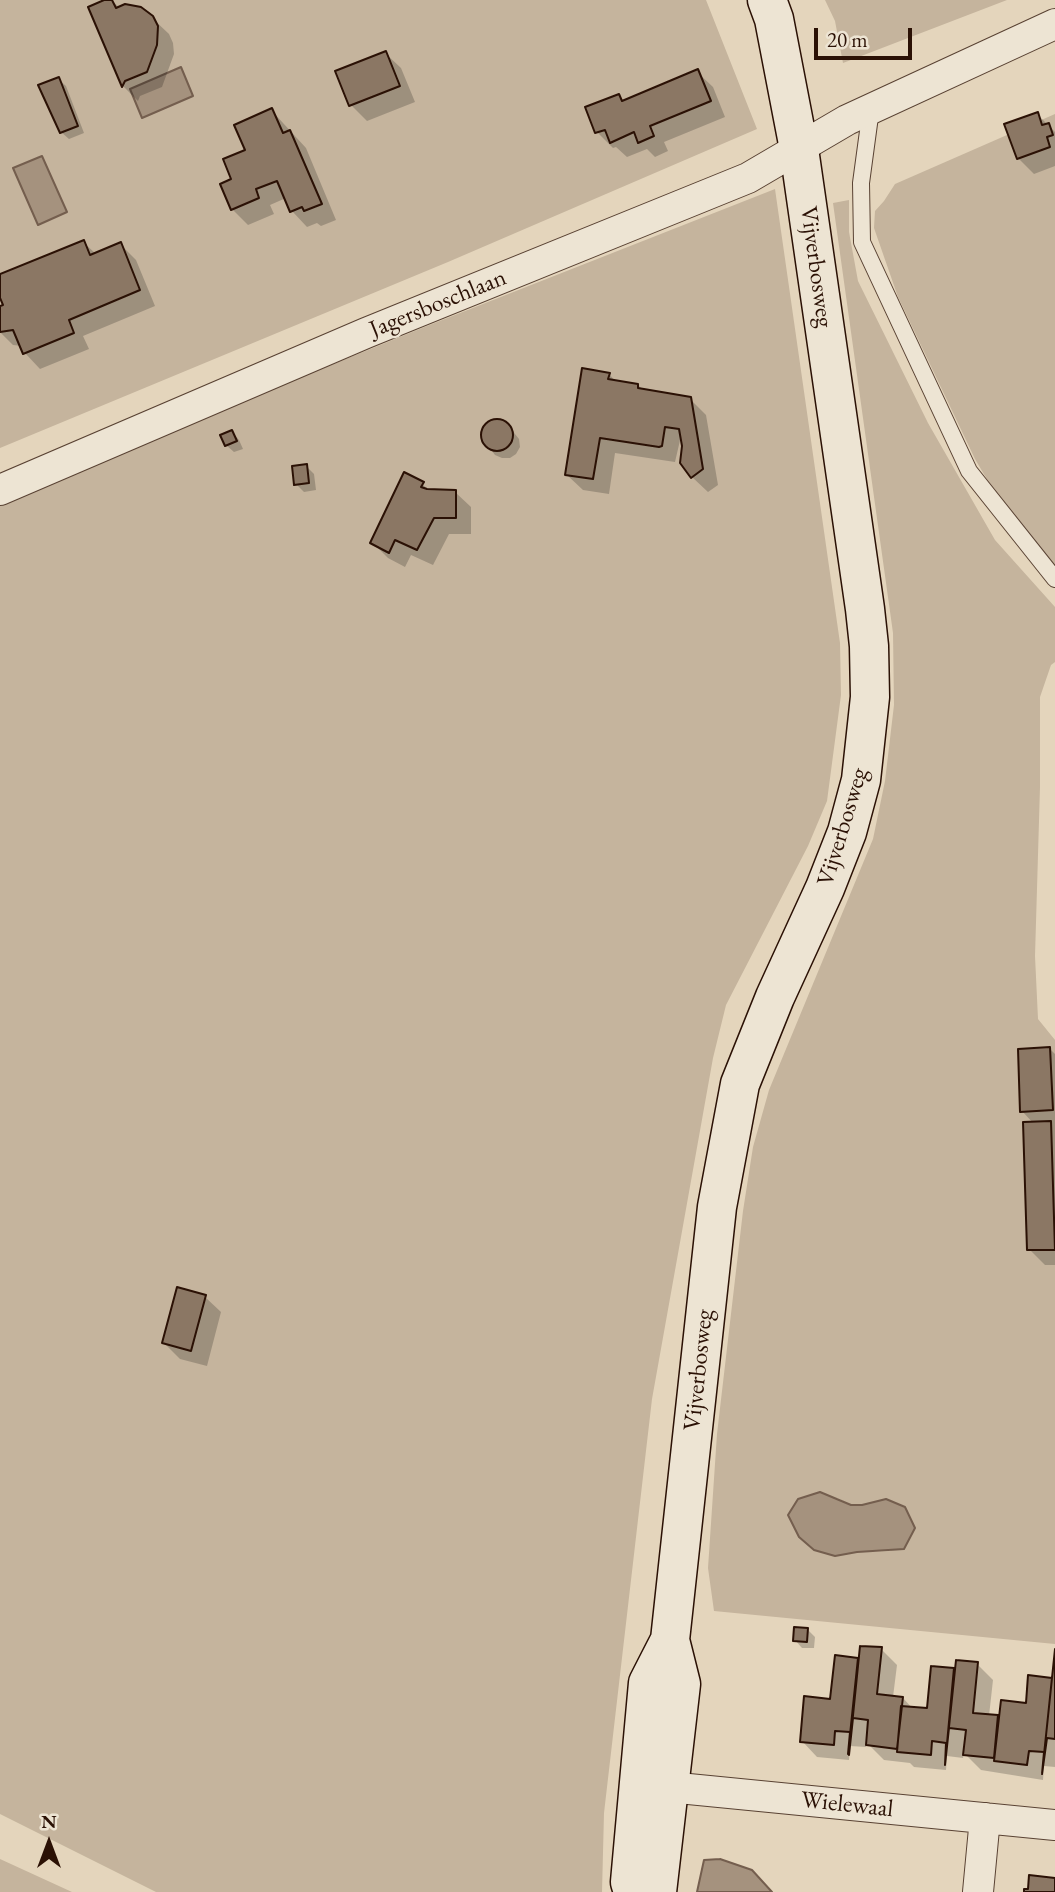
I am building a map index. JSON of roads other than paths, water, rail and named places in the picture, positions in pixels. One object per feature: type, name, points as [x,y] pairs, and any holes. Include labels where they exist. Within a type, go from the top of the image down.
[{"type":"main road","name":"Vijverbosweg","points":[[657,1892],[648,1683],[670,1640],[717,1207],[740,1084],[847,832],[861,780],[870,697],[869,646],[799,149],[774,19],[767,0]]},
{"type":"main road","name":"Vijverbosweg","points":[[633,1892],[630,1882],[654,1786]]},
{"type":"street","name":"Jagersboschlaan","points":[[0,490],[366,333],[748,178],[847,120],[1055,24]]},
{"type":"street","name":"Wielewaal","points":[[654,1786],[1055,1825]]},
{"type":"street","points":[[978,1892],[985,1818]]},
{"type":"lane","points":[[871,109],[860,183],[862,242],[969,471],[1055,579]]}]
